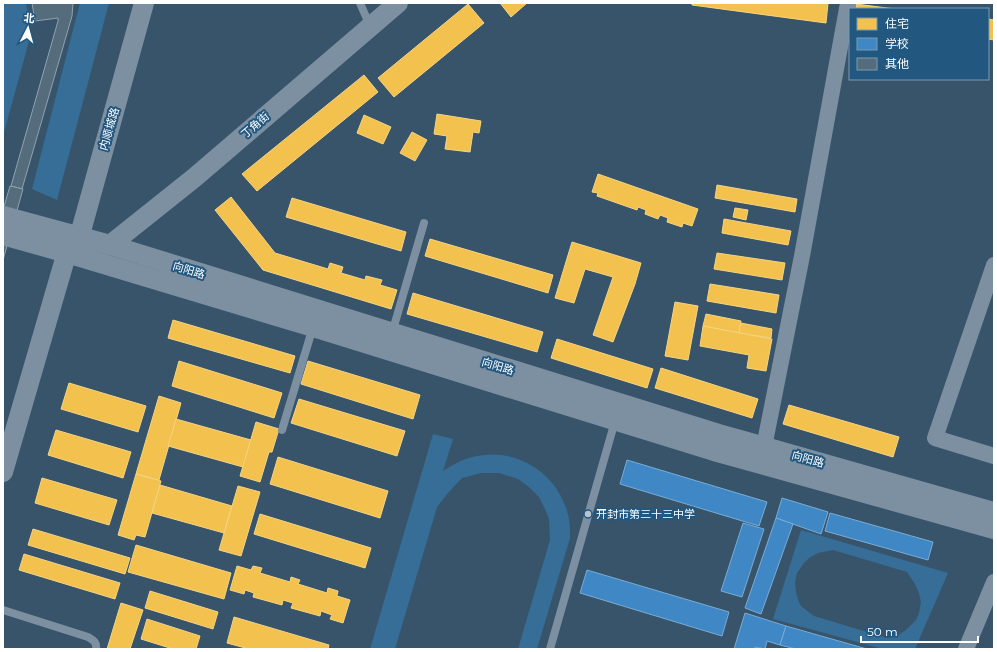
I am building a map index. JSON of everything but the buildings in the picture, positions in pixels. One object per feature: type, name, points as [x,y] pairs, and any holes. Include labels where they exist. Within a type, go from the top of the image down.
[{"type":"street","name":"内顺城路","points":[[70,246],[131,3]]},
{"type":"street","name":"内顺城路","points":[[3,472],[144,3]]},
{"type":"street","name":"丁角街","points":[[110,246],[194,178],[398,3]]},
{"type":"street","points":[[764,447],[802,256],[848,3]]},
{"type":"street","name":"向阳路","points":[[3,216],[70,246],[313,327],[714,451],[994,529]]},
{"type":"street","name":"向阳路","points":[[3,235],[70,246],[110,246],[719,434],[994,512]]},
{"type":"street","points":[[994,265],[935,438],[994,456]]},
{"type":"street","points":[[966,649],[994,582]]},
{"type":"lane","points":[[360,3],[370,27]]},
{"type":"lane","points":[[392,333],[424,223]]},
{"type":"lane","points":[[282,430],[313,327]]},
{"type":"lane","points":[[550,649],[616,420]]},
{"type":"lane","points":[[3,610],[88,637],[94,641],[96,649]]},
{"type":"shaded area","points":[[3,3],[26,3],[31,34],[3,136]]},
{"type":"shaded area","points":[[80,3],[109,3],[57,200],[32,189]]},
{"type":"shaded area","points":[[433,434],[453,439],[443,471],[472,457],[492,454],[506,456],[520,460],[544,474],[562,497],[569,518],[570,538],[537,649],[518,649],[550,540],[549,519],[539,497],[518,479],[499,473],[481,473],[462,478],[437,507],[395,649],[370,649]]},
{"type":"shaded area","points":[[801,530],[948,573],[915,649],[883,649],[773,619]],"holes":[[[833,550],[907,572],[919,593],[921,602],[919,613],[916,620],[906,630],[897,636],[887,638],[814,616],[801,606],[796,592],[795,582],[797,573],[804,563],[818,553]]]},
{"type":"place","name":"开封市第三十三中学","points":[[588,514]]}]
